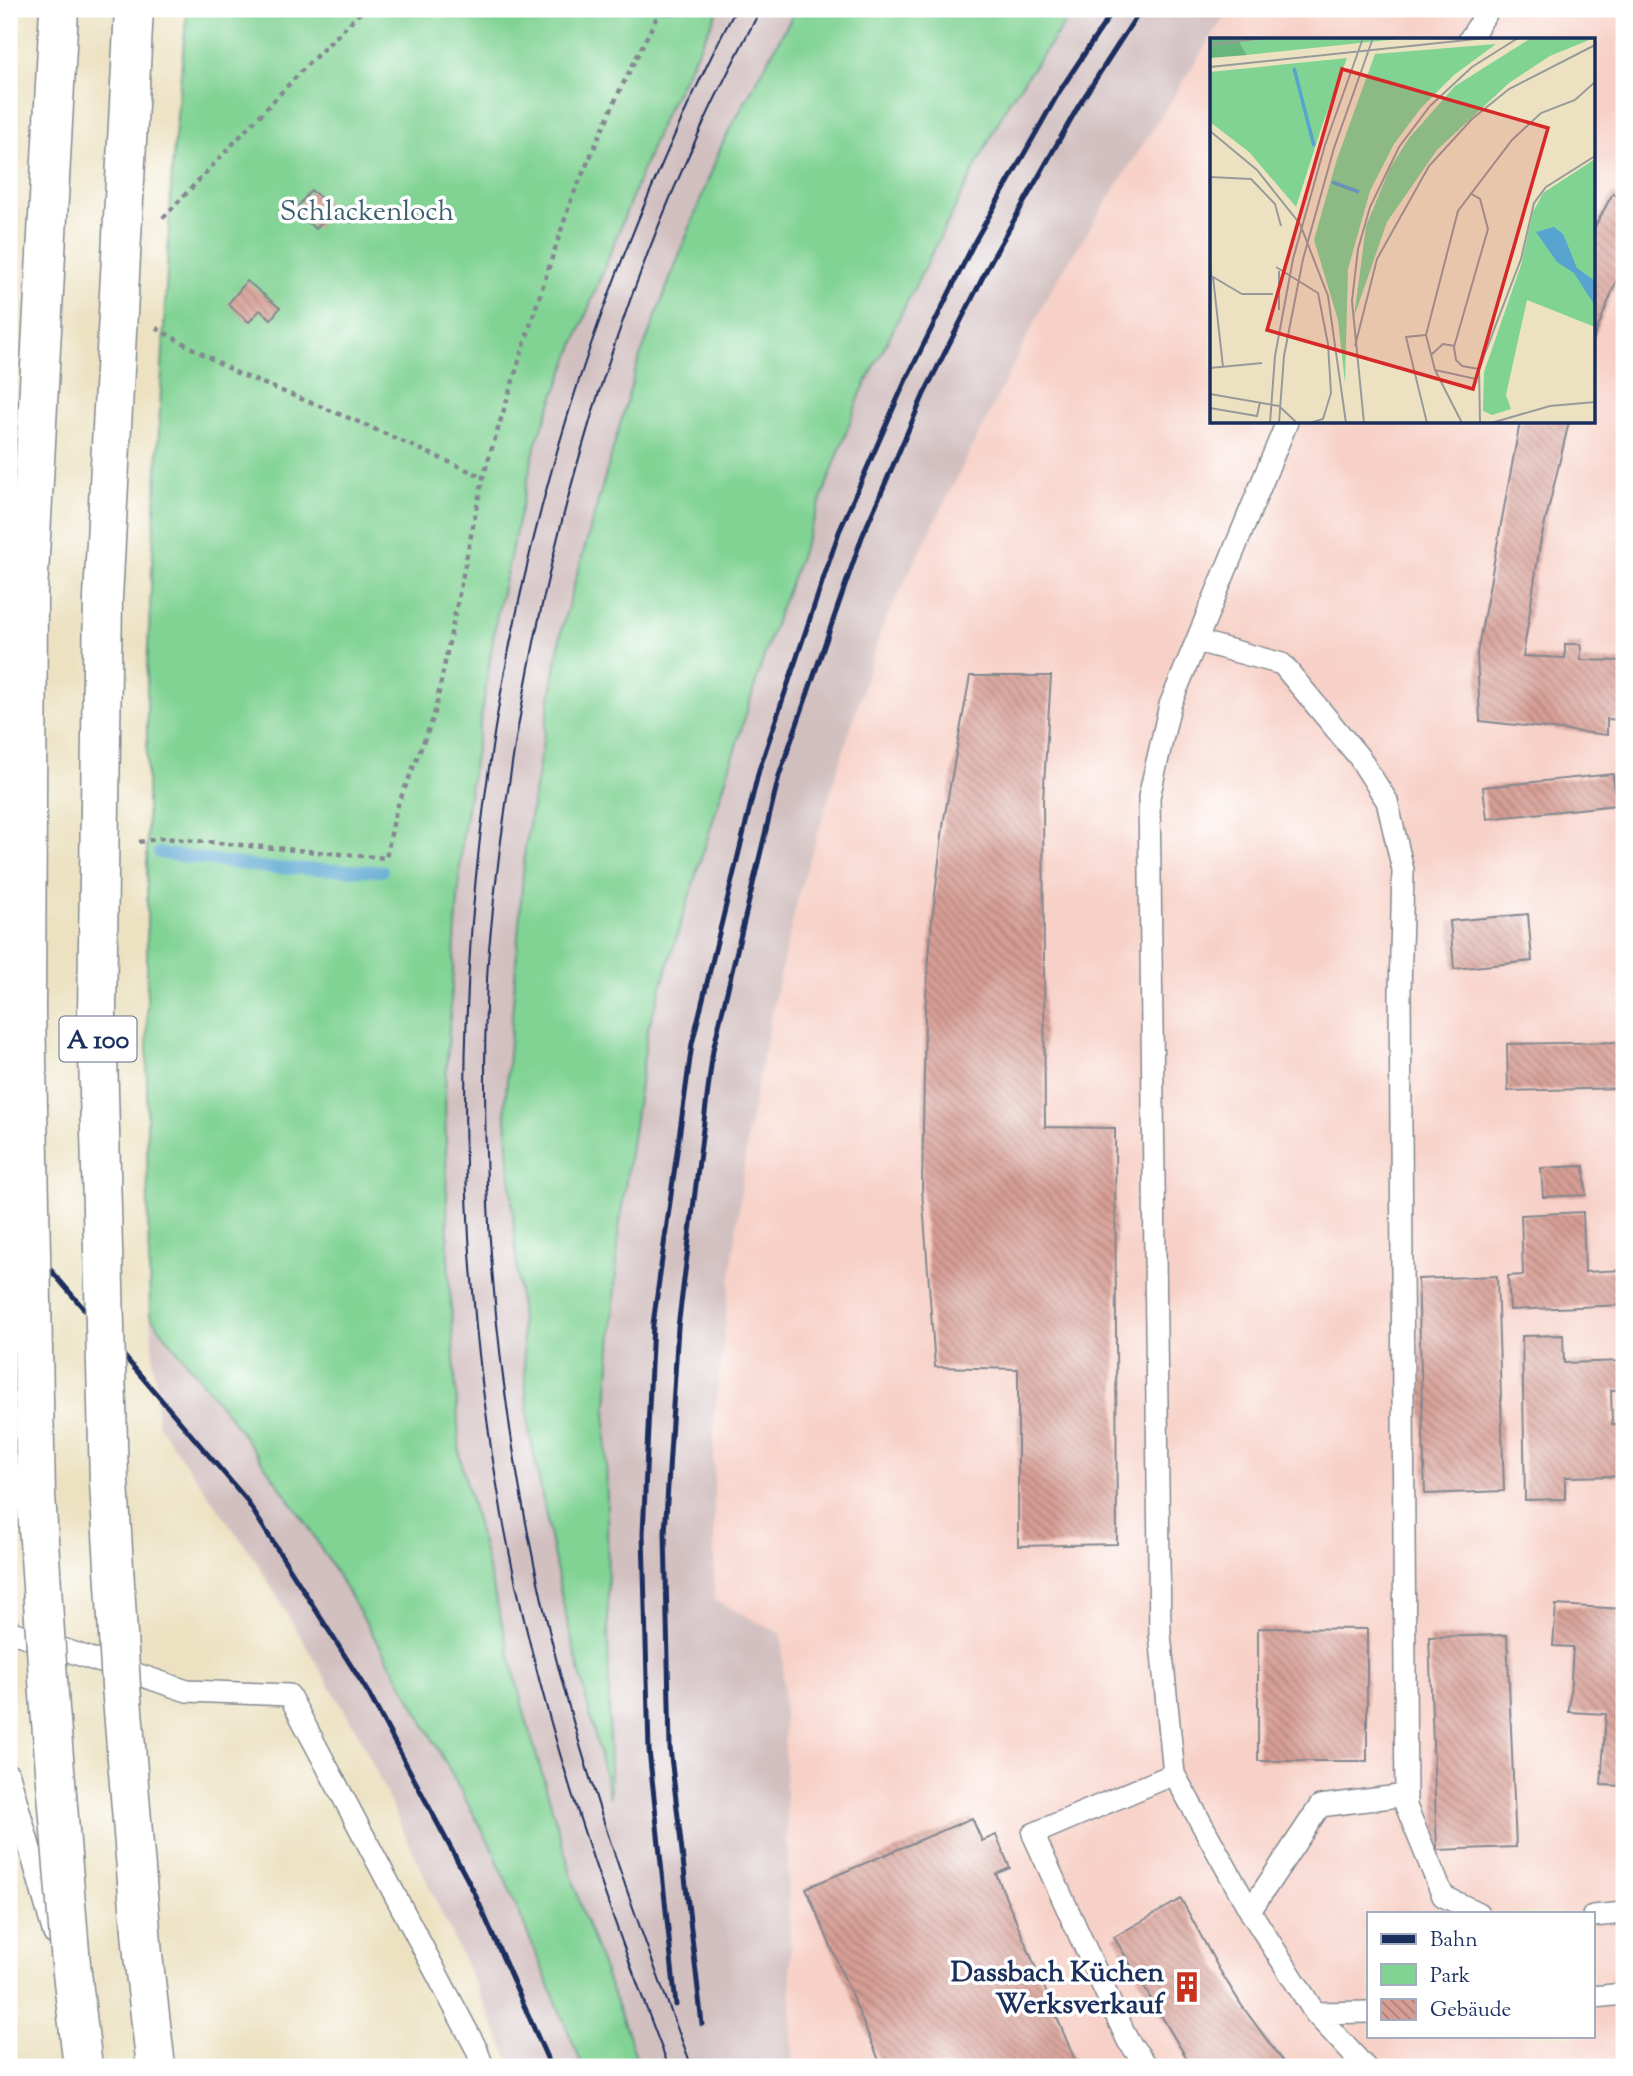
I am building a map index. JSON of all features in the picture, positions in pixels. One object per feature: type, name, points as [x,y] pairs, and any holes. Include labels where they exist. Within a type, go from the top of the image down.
[{"type":"highway","name":"A 100","points":[[59,9],[28,593],[26,1011],[36,1495],[50,1709],[71,1964],[83,2067]]},
{"type":"highway","name":"A 100","points":[[134,9],[103,598],[97,1014],[109,1482],[123,1713],[143,1955],[156,2067]]},
{"type":"lane","points":[[1470,38],[1489,9]]},
{"type":"lane","points":[[1286,424],[1170,705],[1149,797],[1160,1634],[1174,1774],[1250,1912],[1315,2012],[1365,2067]]},
{"type":"lane","points":[[1196,641],[1282,664],[1359,757],[1387,801],[1403,870],[1401,993],[1406,1806],[1443,1896],[1476,1912]]},
{"type":"lane","points":[[9,1631],[187,1691],[289,1695],[476,2048],[483,2067]]},
{"type":"lane","points":[[1148,2067],[1128,2041],[1033,1834],[1174,1774]]},
{"type":"lane","points":[[9,1775],[93,2067]]},
{"type":"lane","points":[[1250,1912],[1320,1806],[1406,1795]]},
{"type":"lane","points":[[1594,1916],[1624,1913]]},
{"type":"lane","points":[[1594,1997],[1624,1994]]},
{"type":"lane","points":[[1315,2012],[1367,2012]]},
{"type":"path","points":[[156,226],[302,70],[364,9]]},
{"type":"path","points":[[136,842],[162,838],[386,858],[396,810],[434,716],[483,477],[571,200],[619,92],[661,9]]},
{"type":"path","points":[[153,327],[237,373],[354,420],[483,477]]},
{"type":"shaded area","points":[[719,9],[796,9],[722,144],[637,365],[562,627],[525,848],[505,1105],[529,1428],[562,1599],[609,1794],[606,1422],[619,1228],[648,1029],[770,637],[861,393],[1008,103],[1075,9],[1229,9],[1052,288],[882,627],[798,897],[773,1006],[748,1132],[714,1420],[714,1600],[782,1634],[793,2067],[640,2067],[583,1914],[526,1719],[460,1457],[448,1257],[445,1089],[462,840],[497,614],[536,443],[662,120]]},
{"type":"shaded area","points":[[1229,9],[1624,9],[1624,2067],[793,2067],[782,1635],[714,1600],[714,1420],[748,1132],[773,1006],[798,897],[882,627],[1052,288],[1210,39],[1210,424],[1594,424],[1594,38],[1211,38]]},
{"type":"shaded area","points":[[150,1316],[233,1421],[306,1523],[403,1685],[493,1850],[583,2067],[513,2067],[360,1737],[256,1561],[158,1425]]},
{"type":"green space","name":"Schlackenloch","points":[[187,9],[719,9],[662,120],[536,443],[497,614],[462,840],[445,1089],[448,1257],[460,1457],[526,1719],[583,1914],[640,2067],[583,2067],[493,1850],[403,1685],[306,1523],[233,1421],[150,1316],[147,1152],[147,669],[172,169]]},
{"type":"green space","points":[[796,9],[1075,9],[1008,103],[861,393],[770,637],[648,1029],[619,1228],[606,1422],[610,1798],[562,1599],[529,1428],[505,1105],[525,848],[562,627],[637,365],[722,144]]},
{"type":"building","points":[[311,190],[333,208],[316,229],[294,211]]},
{"type":"building","points":[[1613,193],[1624,202],[1624,262],[1594,337],[1594,228]]},
{"type":"building","points":[[247,281],[280,308],[271,319],[260,310],[249,322],[228,304]]},
{"type":"building","points":[[1520,424],[1569,424],[1540,544],[1523,656],[1565,658],[1565,644],[1581,644],[1581,660],[1624,661],[1624,720],[1607,719],[1607,735],[1480,721],[1477,653]]},
{"type":"building","points":[[970,676],[1051,676],[1043,800],[1045,1127],[1115,1128],[1117,1544],[1018,1546],[1018,1369],[935,1367],[922,1189],[925,1011],[944,819]]},
{"type":"building","points":[[1613,774],[1616,805],[1487,819],[1483,787]]},
{"type":"building","points":[[1528,914],[1532,961],[1454,969],[1450,921]]},
{"type":"building","points":[[1624,1042],[1624,1088],[1508,1091],[1507,1044]]},
{"type":"building","points":[[1584,1166],[1586,1195],[1543,1197],[1541,1168]]},
{"type":"building","points":[[1583,1212],[1585,1272],[1624,1270],[1624,1305],[1510,1310],[1508,1276],[1523,1275],[1521,1215]]},
{"type":"building","points":[[1497,1276],[1504,1491],[1425,1494],[1418,1279]]},
{"type":"building","points":[[1563,1335],[1564,1363],[1624,1361],[1624,1390],[1611,1390],[1612,1424],[1623,1424],[1624,1476],[1565,1477],[1565,1499],[1525,1500],[1522,1336]]},
{"type":"building","points":[[1556,1605],[1624,1609],[1624,1786],[1601,1785],[1606,1714],[1569,1712],[1573,1647],[1553,1646]]},
{"type":"building","points":[[1258,1628],[1367,1629],[1367,1761],[1258,1761]]},
{"type":"building","points":[[1507,1635],[1516,1847],[1437,1850],[1429,1637]]},
{"type":"building","points":[[972,1818],[982,1841],[996,1835],[1010,1868],[996,1874],[1078,2067],[882,2067],[806,1888]]},
{"type":"building","name":"Dassbach Küchen Werksverkauf","points":[[1181,1899],[1242,2006],[1287,2067],[1192,2067],[1114,1937]]},
{"type":"waterway","points":[[159,853],[268,868],[382,871]]},
{"type":"tram line","points":[[669,2067],[618,1932],[572,1795],[533,1656],[502,1515],[478,1345],[466,1174],[467,1003],[481,832],[506,663],[545,496],[595,333],[667,152],[736,9]]},
{"type":"tram line","points":[[692,2067],[650,1955],[592,1784],[558,1668],[530,1545],[508,1416],[493,1285],[486,1154],[486,1001],[503,827],[522,705],[547,584],[577,465],[613,348],[656,232],[705,119],[761,9]]},
{"type":"railway","points":[[676,2005],[649,1750],[643,1534],[653,1324],[692,1044],[759,770],[839,532],[904,384],[975,241],[1059,92],[1114,9]]},
{"type":"railway","points":[[702,2024],[670,1748],[665,1533],[678,1327],[713,1050],[779,776],[862,537],[924,394],[992,259],[1079,105],[1141,9]]},
{"type":"railway","points":[[9,1221],[245,1498],[369,1694],[474,1892],[551,2067]]},
{"type":"place","name":"Dassbach Küchen Werksverkauf","points":[[1187,1987]]}]
